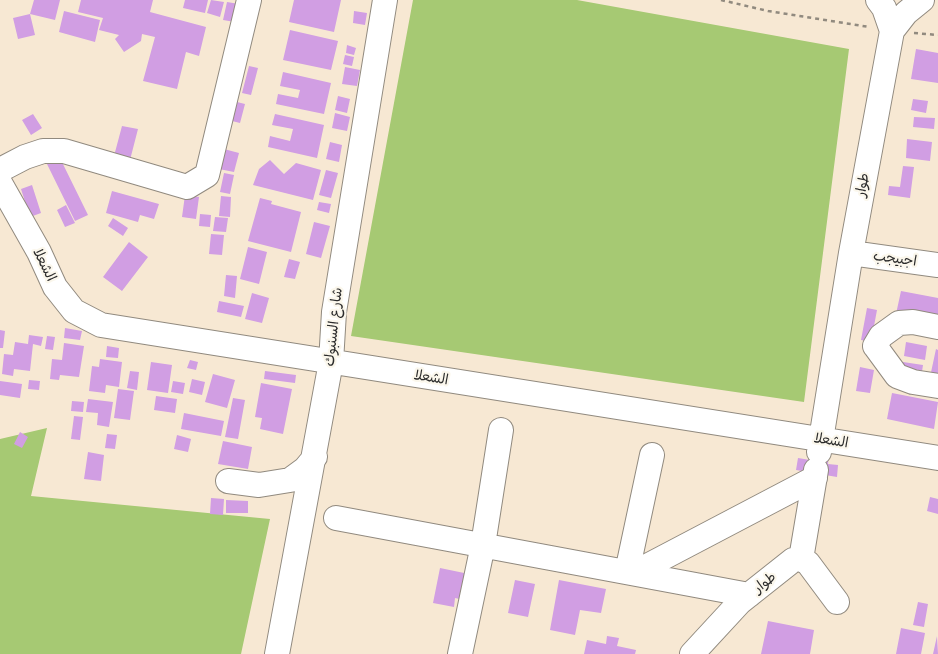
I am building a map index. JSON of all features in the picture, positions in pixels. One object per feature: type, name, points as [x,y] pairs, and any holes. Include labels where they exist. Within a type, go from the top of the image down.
[{"type":"street","points":[[0,170],[25,157],[43,151],[64,151],[187,187],[207,175],[248,0]]},
{"type":"street","name":"شارع السنبوك","points":[[277,654],[315,457],[331,362],[334,312],[386,0]]},
{"type":"street","points":[[878,0],[892,31]]},
{"type":"street","name":"طوار","points":[[692,654],[730,611],[749,594],[793,560],[802,559],[851,252],[892,31],[906,13],[922,0]]},
{"type":"street","name":"الشعلا","points":[[0,183],[39,252],[55,287],[74,311],[101,325],[331,362],[818,460],[938,458]]},
{"type":"street","name":"اجبيجب","points":[[851,252],[938,265]]},
{"type":"street","points":[[875,346],[881,336],[899,323],[913,322],[938,327]]},
{"type":"street","points":[[837,339],[875,346],[897,376],[913,382],[938,386]]},
{"type":"street","points":[[460,654],[483,545],[501,430]]},
{"type":"street","points":[[630,572],[652,455]]},
{"type":"street","points":[[228,480],[259,485],[290,480],[305,469],[315,457]]},
{"type":"street","points":[[630,572],[818,460]]},
{"type":"street","points":[[336,518],[749,594]]},
{"type":"street","points":[[802,559],[808,563],[837,602]]},
{"type":"path","points":[[721,0],[892,31],[938,35]]},
{"type":"green space","points":[[413,0],[577,0],[849,49],[804,402],[351,336]]},
{"type":"green space","points":[[47,428],[31,496],[270,519],[241,654],[0,654],[0,439]]},
{"type":"building","points":[[34,0],[60,0],[55,20],[30,14]]},
{"type":"building","points":[[81,0],[153,0],[150,12],[206,27],[199,56],[186,52],[177,89],[143,81],[155,37],[142,34],[141,41],[124,52],[115,39],[119,35],[99,30],[103,18],[78,12]]},
{"type":"building","points":[[185,0],[208,0],[205,13],[183,8]]},
{"type":"building","points":[[211,0],[224,2],[220,17],[207,13]]},
{"type":"building","points":[[294,0],[341,0],[334,32],[289,22]]},
{"type":"building","points":[[227,2],[239,4],[235,22],[223,20]]},
{"type":"building","points":[[64,11],[100,20],[95,42],[59,32]]},
{"type":"building","points":[[354,11],[367,13],[365,25],[353,23]]},
{"type":"building","points":[[30,14],[35,35],[18,39],[13,18]]},
{"type":"building","points":[[290,30],[338,41],[331,70],[283,60]]},
{"type":"building","points":[[347,45],[356,48],[354,55],[346,53]]},
{"type":"building","points":[[916,49],[938,53],[938,83],[911,79]]},
{"type":"building","points":[[345,55],[354,57],[352,66],[343,64]]},
{"type":"building","points":[[249,66],[258,68],[251,95],[242,93]]},
{"type":"building","points":[[345,67],[360,70],[357,86],[342,84]]},
{"type":"building","points":[[283,72],[331,83],[324,114],[276,104],[278,94],[298,98],[300,90],[280,86]]},
{"type":"building","points":[[338,96],[350,99],[347,113],[335,110]]},
{"type":"building","points":[[913,99],[928,101],[926,113],[911,110]]},
{"type":"building","points":[[233,101],[245,104],[240,123],[228,120]]},
{"type":"building","points":[[335,113],[350,117],[347,131],[332,128]]},
{"type":"building","points":[[33,114],[42,128],[31,135],[22,120]]},
{"type":"building","points":[[275,114],[324,125],[317,158],[268,147],[270,136],[290,141],[293,129],[272,125]]},
{"type":"building","points":[[914,117],[935,118],[934,129],[913,127]]},
{"type":"building","points":[[122,126],[138,129],[130,160],[114,156]]},
{"type":"building","points":[[907,139],[932,142],[930,161],[906,158]]},
{"type":"building","points":[[330,142],[342,145],[339,162],[326,159]]},
{"type":"building","points":[[224,149],[239,153],[234,172],[219,169]]},
{"type":"building","points":[[59,156],[88,215],[75,221],[46,162]]},
{"type":"building","points":[[270,160],[284,174],[296,163],[321,170],[313,200],[253,185],[259,169]]},
{"type":"building","points":[[903,166],[914,167],[910,198],[888,195],[889,186],[900,187]]},
{"type":"building","points":[[326,170],[338,173],[331,198],[319,195]]},
{"type":"building","points":[[224,173],[234,175],[230,194],[220,192]]},
{"type":"building","points":[[32,185],[41,213],[30,217],[21,189]]},
{"type":"building","points":[[112,191],[159,204],[154,219],[140,215],[138,222],[106,213]]},
{"type":"building","points":[[185,195],[199,197],[196,219],[182,217]]},
{"type":"building","points":[[221,196],[231,197],[230,217],[219,216]]},
{"type":"building","points":[[260,198],[272,201],[271,204],[301,212],[291,252],[248,241]]},
{"type":"building","points":[[319,202],[331,204],[329,213],[317,210]]},
{"type":"building","points":[[66,205],[75,223],[65,227],[57,210]]},
{"type":"building","points":[[200,214],[211,215],[210,227],[199,226]]},
{"type":"building","points":[[215,217],[228,218],[226,232],[213,231]]},
{"type":"building","points":[[113,218],[128,228],[123,236],[108,226]]},
{"type":"building","points":[[314,222],[330,226],[321,258],[306,254]]},
{"type":"building","points":[[211,234],[224,235],[222,255],[209,254]]},
{"type":"building","points":[[129,242],[148,257],[122,291],[103,277]]},
{"type":"building","points":[[248,247],[267,252],[259,284],[240,279]]},
{"type":"building","points":[[289,259],[300,262],[295,279],[284,277]]},
{"type":"building","points":[[226,275],[237,276],[235,298],[224,296]]},
{"type":"building","points":[[901,291],[938,298],[938,322],[896,314]]},
{"type":"building","points":[[252,293],[269,298],[262,323],[245,319]]},
{"type":"building","points":[[219,301],[244,306],[241,317],[217,312]]},
{"type":"building","points":[[867,308],[877,310],[871,342],[861,340]]},
{"type":"building","points":[[65,328],[82,331],[80,340],[64,338]]},
{"type":"building","points":[[0,330],[5,331],[3,348],[0,348]]},
{"type":"building","points":[[29,335],[43,337],[41,346],[33,344],[30,371],[14,369],[13,376],[2,374],[4,354],[13,355],[15,342],[28,344]]},
{"type":"building","points":[[47,336],[55,337],[53,350],[45,349]]},
{"type":"building","points":[[906,342],[927,346],[925,360],[904,356]]},
{"type":"building","points":[[64,343],[84,346],[79,377],[60,375],[59,380],[50,379],[52,359],[62,360]]},
{"type":"building","points":[[107,346],[119,348],[118,358],[106,357]]},
{"type":"building","points":[[936,349],[938,350],[938,379],[930,377]]},
{"type":"building","points":[[100,359],[122,362],[119,387],[106,385],[105,393],[89,391],[92,366],[99,367]]},
{"type":"building","points":[[190,360],[198,362],[196,370],[187,368]]},
{"type":"building","points":[[151,362],[172,365],[168,393],[147,390]]},
{"type":"building","points":[[903,362],[923,365],[921,378],[902,375]]},
{"type":"building","points":[[860,367],[874,370],[870,393],[856,391]]},
{"type":"building","points":[[130,371],[139,372],[137,390],[127,388]]},
{"type":"building","points":[[265,371],[296,375],[295,383],[264,379]]},
{"type":"building","points":[[213,374],[235,380],[227,408],[205,402]]},
{"type":"building","points":[[192,379],[205,382],[202,395],[189,392]]},
{"type":"building","points":[[29,380],[40,381],[39,390],[28,389]]},
{"type":"building","points":[[0,381],[22,384],[20,398],[0,395]]},
{"type":"building","points":[[173,381],[185,383],[183,394],[171,392]]},
{"type":"building","points":[[261,383],[292,389],[283,434],[260,429],[262,418],[255,417]]},
{"type":"building","points":[[118,389],[134,391],[130,420],[114,418]]},
{"type":"building","points":[[892,393],[938,402],[934,429],[887,419]]},
{"type":"building","points":[[156,396],[177,399],[175,413],[154,410]]},
{"type":"building","points":[[233,398],[245,400],[238,439],[225,437]]},
{"type":"building","points":[[88,399],[113,402],[109,427],[97,425],[98,413],[86,412]]},
{"type":"building","points":[[72,401],[84,402],[83,412],[71,411]]},
{"type":"building","points":[[184,413],[224,421],[221,436],[181,429]]},
{"type":"building","points":[[74,416],[83,417],[80,440],[71,439]]},
{"type":"building","points":[[20,432],[28,437],[22,448],[14,444]]},
{"type":"building","points":[[107,434],[117,435],[115,449],[105,448]]},
{"type":"building","points":[[177,435],[191,439],[188,452],[174,449]]},
{"type":"building","points":[[223,441],[252,447],[248,469],[218,464]]},
{"type":"building","points":[[812,451],[829,453],[828,464],[838,465],[837,477],[796,470],[798,458],[810,460]]},
{"type":"building","points":[[88,452],[104,455],[101,481],[84,479]]},
{"type":"building","points":[[930,497],[938,499],[938,514],[927,511]]},
{"type":"building","points":[[211,498],[224,499],[223,515],[210,514]]},
{"type":"building","points":[[226,500],[248,501],[248,513],[226,513]]},
{"type":"building","points":[[440,568],[469,574],[464,600],[455,598],[454,607],[433,603]]},
{"type":"building","points":[[515,580],[535,584],[528,617],[508,613]]},
{"type":"building","points":[[559,580],[606,589],[601,613],[580,610],[575,635],[550,630]]},
{"type":"building","points":[[918,602],[928,604],[924,627],[913,625]]},
{"type":"building","points":[[768,621],[814,630],[810,654],[761,654]]},
{"type":"building","points":[[901,628],[925,633],[921,654],[896,654]]},
{"type":"building","points":[[607,636],[619,638],[617,646],[636,650],[635,654],[584,654],[587,640],[606,644]]},
{"type":"building","points":[[937,636],[938,654],[933,654]]}]
